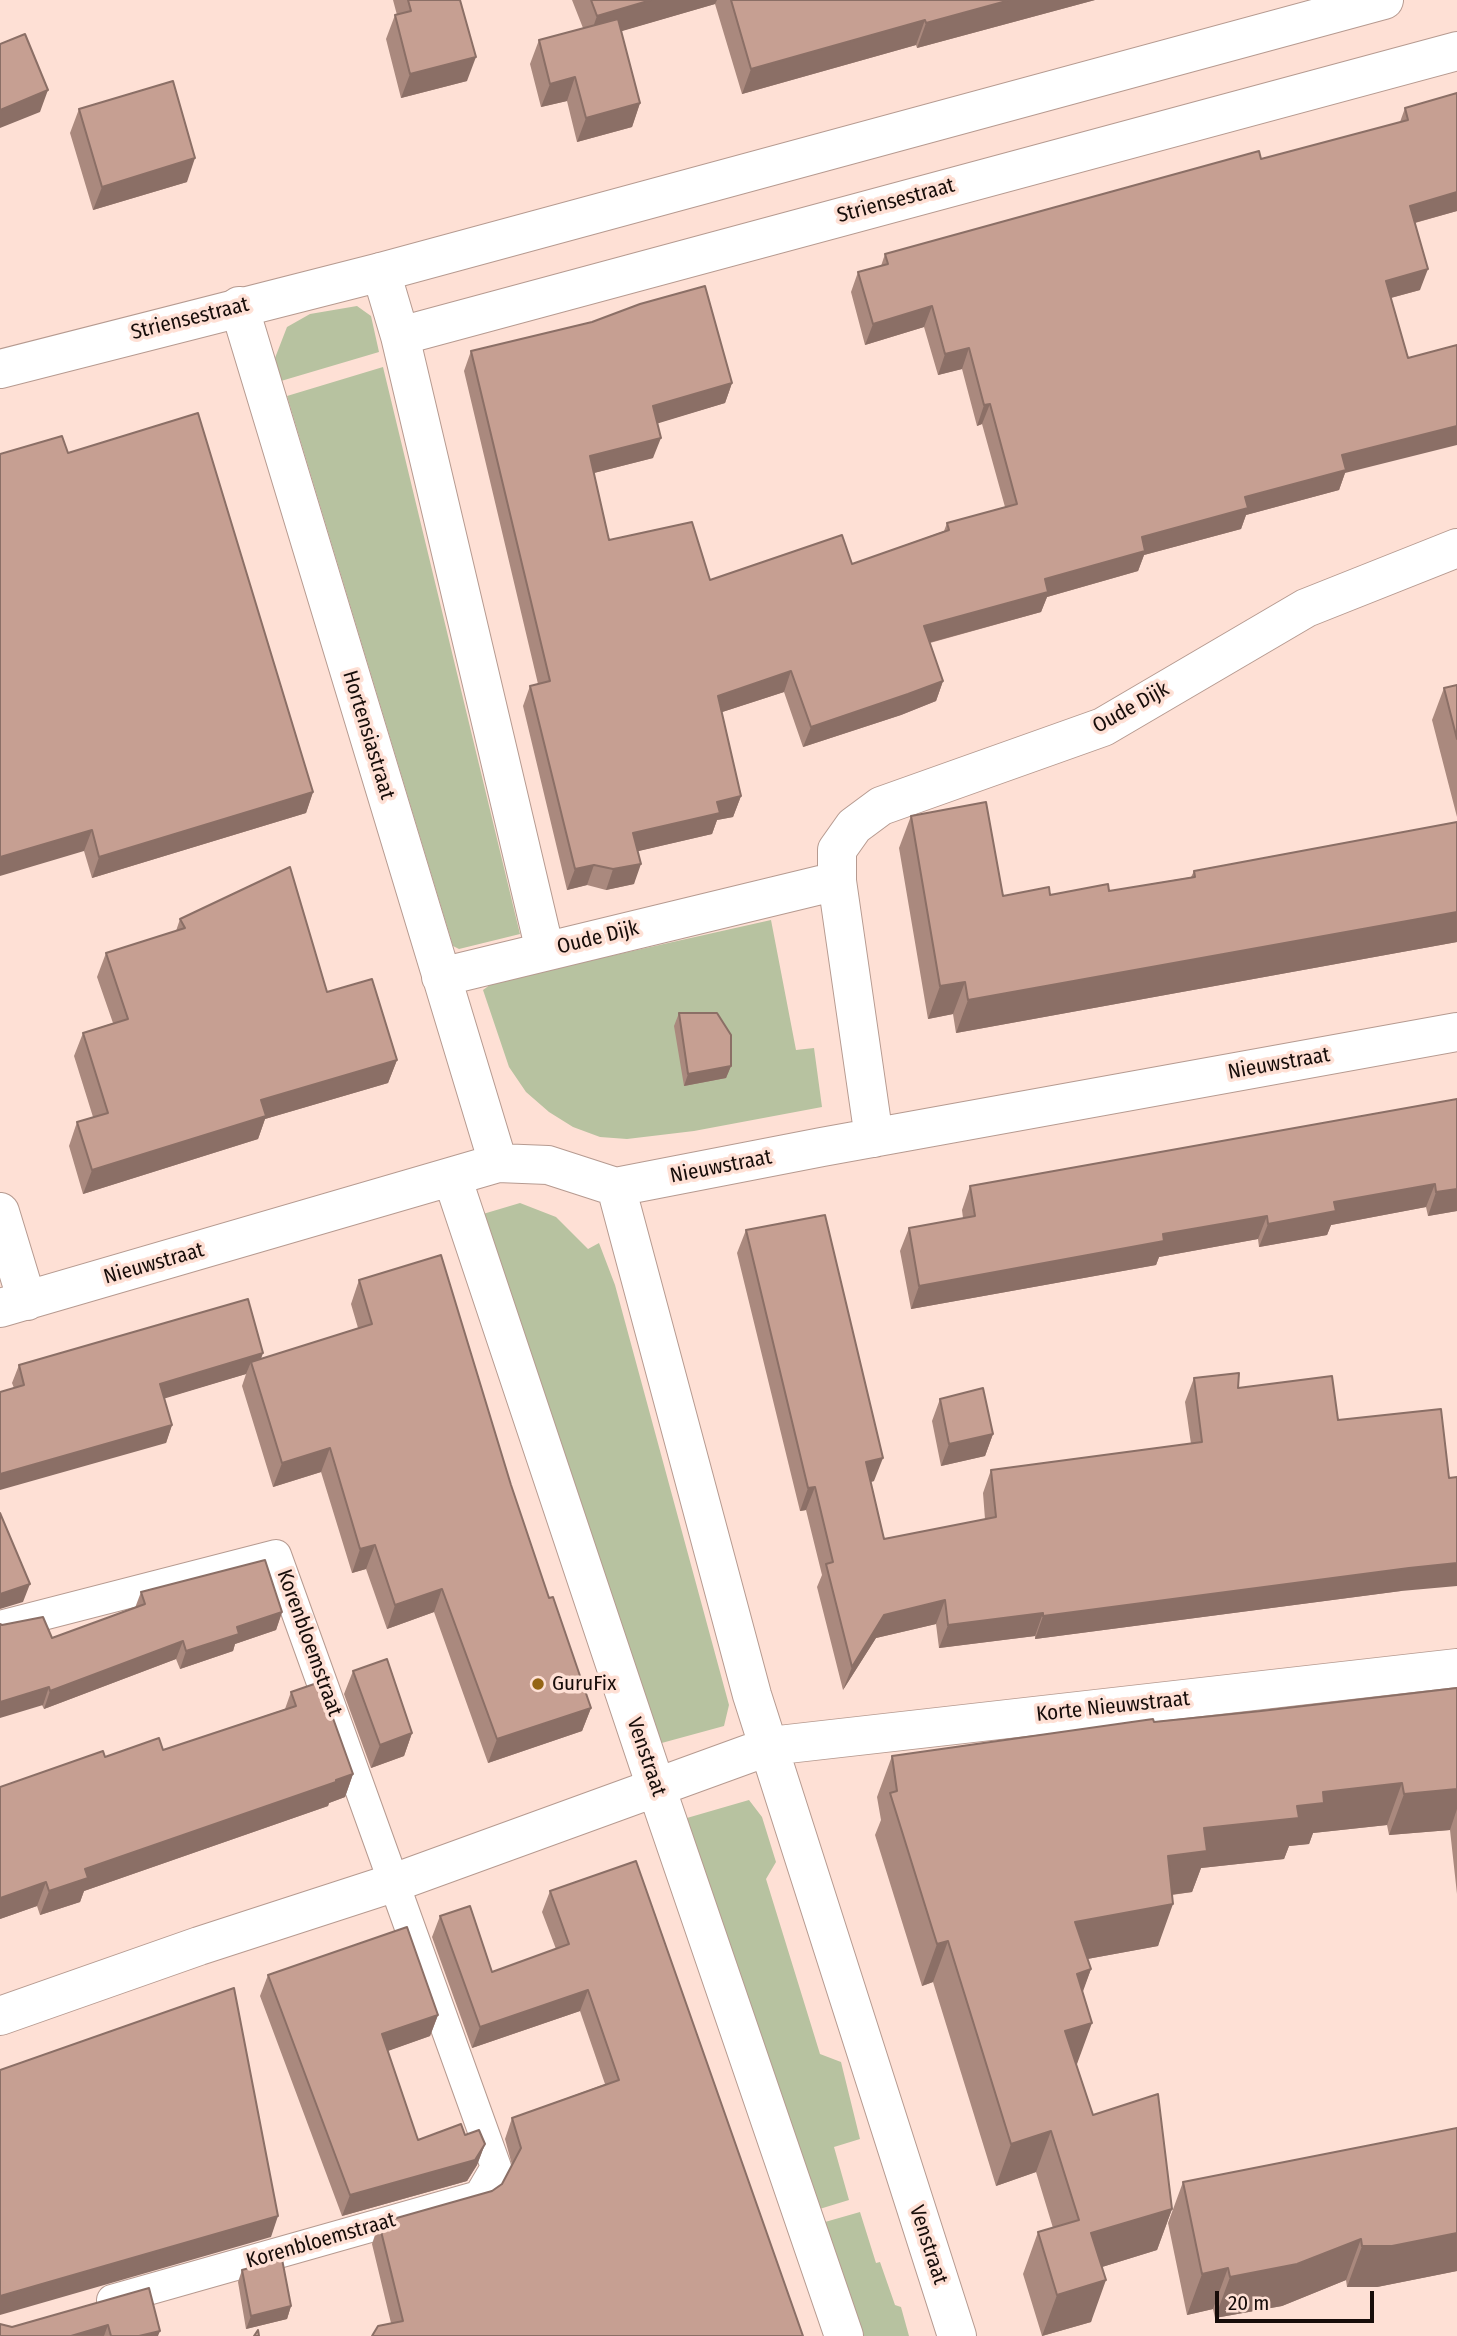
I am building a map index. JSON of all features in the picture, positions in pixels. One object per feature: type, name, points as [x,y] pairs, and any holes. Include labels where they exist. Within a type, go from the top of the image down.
[{"type":"street","name":"Striensestraat","points":[[0,369],[381,272],[1384,0]]},
{"type":"street","name":"Striensestraat","points":[[400,336],[1457,51]]},
{"type":"street","points":[[381,272],[400,336],[545,951]]},
{"type":"street","name":"Hortensiastraat","points":[[239,306],[498,1163]]},
{"type":"street","name":"Oude Dijk","points":[[874,1138],[837,881],[836,850],[854,826],[881,806],[1103,727],[1306,608],[1457,548]]},
{"type":"street","name":"Oude Dijk","points":[[441,977],[837,881]]},
{"type":"street","name":"Nieuwstraat","points":[[14,1305],[498,1163],[548,1165],[616,1187],[1457,1032]]},
{"type":"street","name":"Venstraat","points":[[452,1177],[656,1787],[844,2336]]},
{"type":"street","name":"Venstraat","points":[[616,1187],[751,1695],[770,1746],[957,2336]]},
{"type":"street","points":[[0,1212],[14,1305]]},
{"type":"street","name":"Korte Nieuwstraat","points":[[770,1746],[1457,1668]]},
{"type":"street","points":[[0,2016],[199,1946],[396,1882],[770,1746]]},
{"type":"lane","name":"Korenbloemstraat","points":[[0,1626],[276,1555],[396,1882],[496,2167],[479,2196],[80,2309]]},
{"type":"green space","points":[[357,306],[371,316],[379,352],[281,381],[275,358],[287,327],[310,314]]},
{"type":"green space","points":[[383,367],[520,934],[459,949],[453,946],[287,396]]},
{"type":"green space","points":[[771,920],[796,1050],[814,1048],[822,1107],[694,1131],[627,1139],[600,1137],[573,1127],[549,1112],[526,1092],[509,1067],[483,990],[494,982]]},
{"type":"green space","points":[[520,1203],[556,1217],[588,1249],[599,1243],[615,1285],[729,1705],[724,1726],[658,1744],[483,1214]]},
{"type":"green space","points":[[749,1800],[762,1817],[776,1862],[766,1879],[820,2054],[841,2062],[860,2139],[834,2147],[849,2200],[813,2211],[680,1820]]},
{"type":"green space","points":[[860,2212],[876,2263],[880,2262],[895,2305],[901,2307],[909,2336],[857,2336],[818,2224]]},
{"type":"building","points":[[408,0],[460,0],[476,57],[410,74],[395,15],[411,11]]},
{"type":"building","points":[[591,0],[651,0],[597,16]]},
{"type":"building","points":[[731,0],[1010,0],[926,23],[925,20],[751,69]]},
{"type":"building","points":[[618,19],[640,103],[586,118],[575,77],[550,84],[539,40]]},
{"type":"building","points":[[25,34],[48,90],[0,110],[0,44]]},
{"type":"building","points":[[173,81],[195,158],[102,187],[79,109]]},
{"type":"building","points":[[1457,93],[1457,192],[1410,206],[1428,269],[1386,281],[1408,358],[1457,345],[1457,426],[1342,455],[1346,470],[1245,497],[1248,508],[1142,537],[1145,551],[1045,579],[1048,592],[924,626],[943,681],[908,694],[811,727],[791,671],[718,696],[741,796],[717,802],[720,813],[633,833],[641,864],[613,869],[594,865],[575,869],[530,686],[550,681],[471,351],[592,322],[640,304],[705,286],[732,383],[653,406],[661,438],[590,456],[609,540],[692,522],[710,580],[842,535],[852,564],[949,530],[947,523],[1017,504],[990,404],[984,405],[969,348],[945,354],[932,306],[873,324],[858,272],[888,264],[885,254],[1259,151],[1261,159],[1408,120],[1405,108]]},
{"type":"building","points":[[198,413],[313,792],[99,857],[92,830],[0,857],[0,454],[62,436],[68,453]]},
{"type":"building","points":[[1457,685],[1457,739],[1444,688]]},
{"type":"building","points":[[986,802],[1003,896],[1049,887],[1050,895],[1108,884],[1109,891],[1195,877],[1194,871],[1457,822],[1457,912],[968,1000],[965,982],[940,986],[911,816]]},
{"type":"building","points":[[290,867],[327,992],[372,979],[397,1060],[261,1100],[266,1116],[92,1170],[77,1122],[108,1113],[83,1033],[128,1019],[106,953],[185,928],[180,919]]},
{"type":"building","points":[[679,1013],[717,1013],[731,1035],[731,1066],[688,1074]]},
{"type":"building","points":[[1457,1099],[1457,1189],[1436,1192],[1435,1184],[1334,1202],[1336,1211],[1268,1224],[1267,1216],[1163,1234],[1164,1241],[919,1286],[909,1228],[975,1216],[970,1186]]},
{"type":"building","points":[[825,1215],[883,1458],[866,1462],[884,1539],[996,1517],[991,1470],[1202,1442],[1194,1378],[1239,1373],[1238,1388],[1332,1376],[1338,1420],[1441,1409],[1449,1478],[1457,1477],[1457,1563],[1043,1616],[1043,1613],[948,1625],[945,1600],[884,1615],[852,1667],[826,1564],[833,1562],[815,1487],[808,1488],[746,1230]]},
{"type":"building","points":[[441,1255],[511,1485],[549,1598],[553,1597],[591,1708],[497,1739],[442,1589],[395,1605],[375,1545],[360,1549],[330,1448],[282,1463],[251,1362],[372,1324],[359,1280]]},
{"type":"building","points":[[248,1299],[263,1353],[160,1384],[172,1425],[0,1474],[0,1392],[24,1385],[19,1365]]},
{"type":"building","points":[[983,1388],[993,1434],[949,1444],[940,1399]]},
{"type":"building","points":[[0,1513],[30,1584],[0,1594]]},
{"type":"building","points":[[265,1560],[282,1612],[237,1627],[239,1634],[186,1651],[183,1641],[50,1691],[49,1687],[0,1702],[0,1624],[43,1617],[52,1638],[145,1604],[141,1592]]},
{"type":"building","points":[[387,1659],[412,1733],[380,1745],[353,1671]]},
{"type":"building","points":[[320,1682],[353,1774],[85,1869],[88,1878],[49,1891],[46,1882],[0,1898],[0,1787],[103,1751],[105,1757],[159,1738],[163,1750],[296,1706],[291,1692]]},
{"type":"building","points":[[1457,1688],[1457,1789],[1404,1794],[1402,1783],[1323,1792],[1324,1803],[1297,1806],[1299,1818],[1204,1828],[1207,1851],[1168,1856],[1173,1904],[1075,1922],[1091,1969],[1077,1974],[1092,2023],[1065,2031],[1093,2115],[1158,2094],[1172,2209],[1091,2233],[1106,2280],[1057,2295],[1038,2232],[1079,2220],[1051,2131],[1011,2144],[948,1941],[937,1944],[890,1793],[897,1791],[892,1756],[1153,1719],[1154,1722]]},
{"type":"building","points":[[636,1861],[803,2336],[372,2336],[378,2326],[403,2321],[379,2223],[492,2191],[502,2184],[521,2148],[512,2118],[619,2080],[588,1990],[480,2027],[440,1916],[470,1906],[492,1972],[569,1944],[550,1891]]},
{"type":"building","points":[[407,1927],[438,2015],[382,2034],[418,2140],[461,2124],[465,2135],[479,2130],[485,2144],[475,2160],[350,2195],[268,1975]]},
{"type":"building","points":[[234,1988],[278,2216],[0,2296],[0,2070]]},
{"type":"building","points":[[1457,2128],[1457,2233],[1392,2246],[1362,2246],[1361,2239],[1297,2264],[1230,2277],[1228,2268],[1202,2274],[1183,2182]]},
{"type":"building","points":[[282,2259],[291,2306],[251,2316],[242,2270]]},
{"type":"building","points":[[149,2288],[160,2331],[139,2336],[111,2336],[108,2325],[71,2336],[0,2336],[0,2324],[12,2327]]},
{"type":"place","name":"GuruFix","points":[[538,1684]]}]
